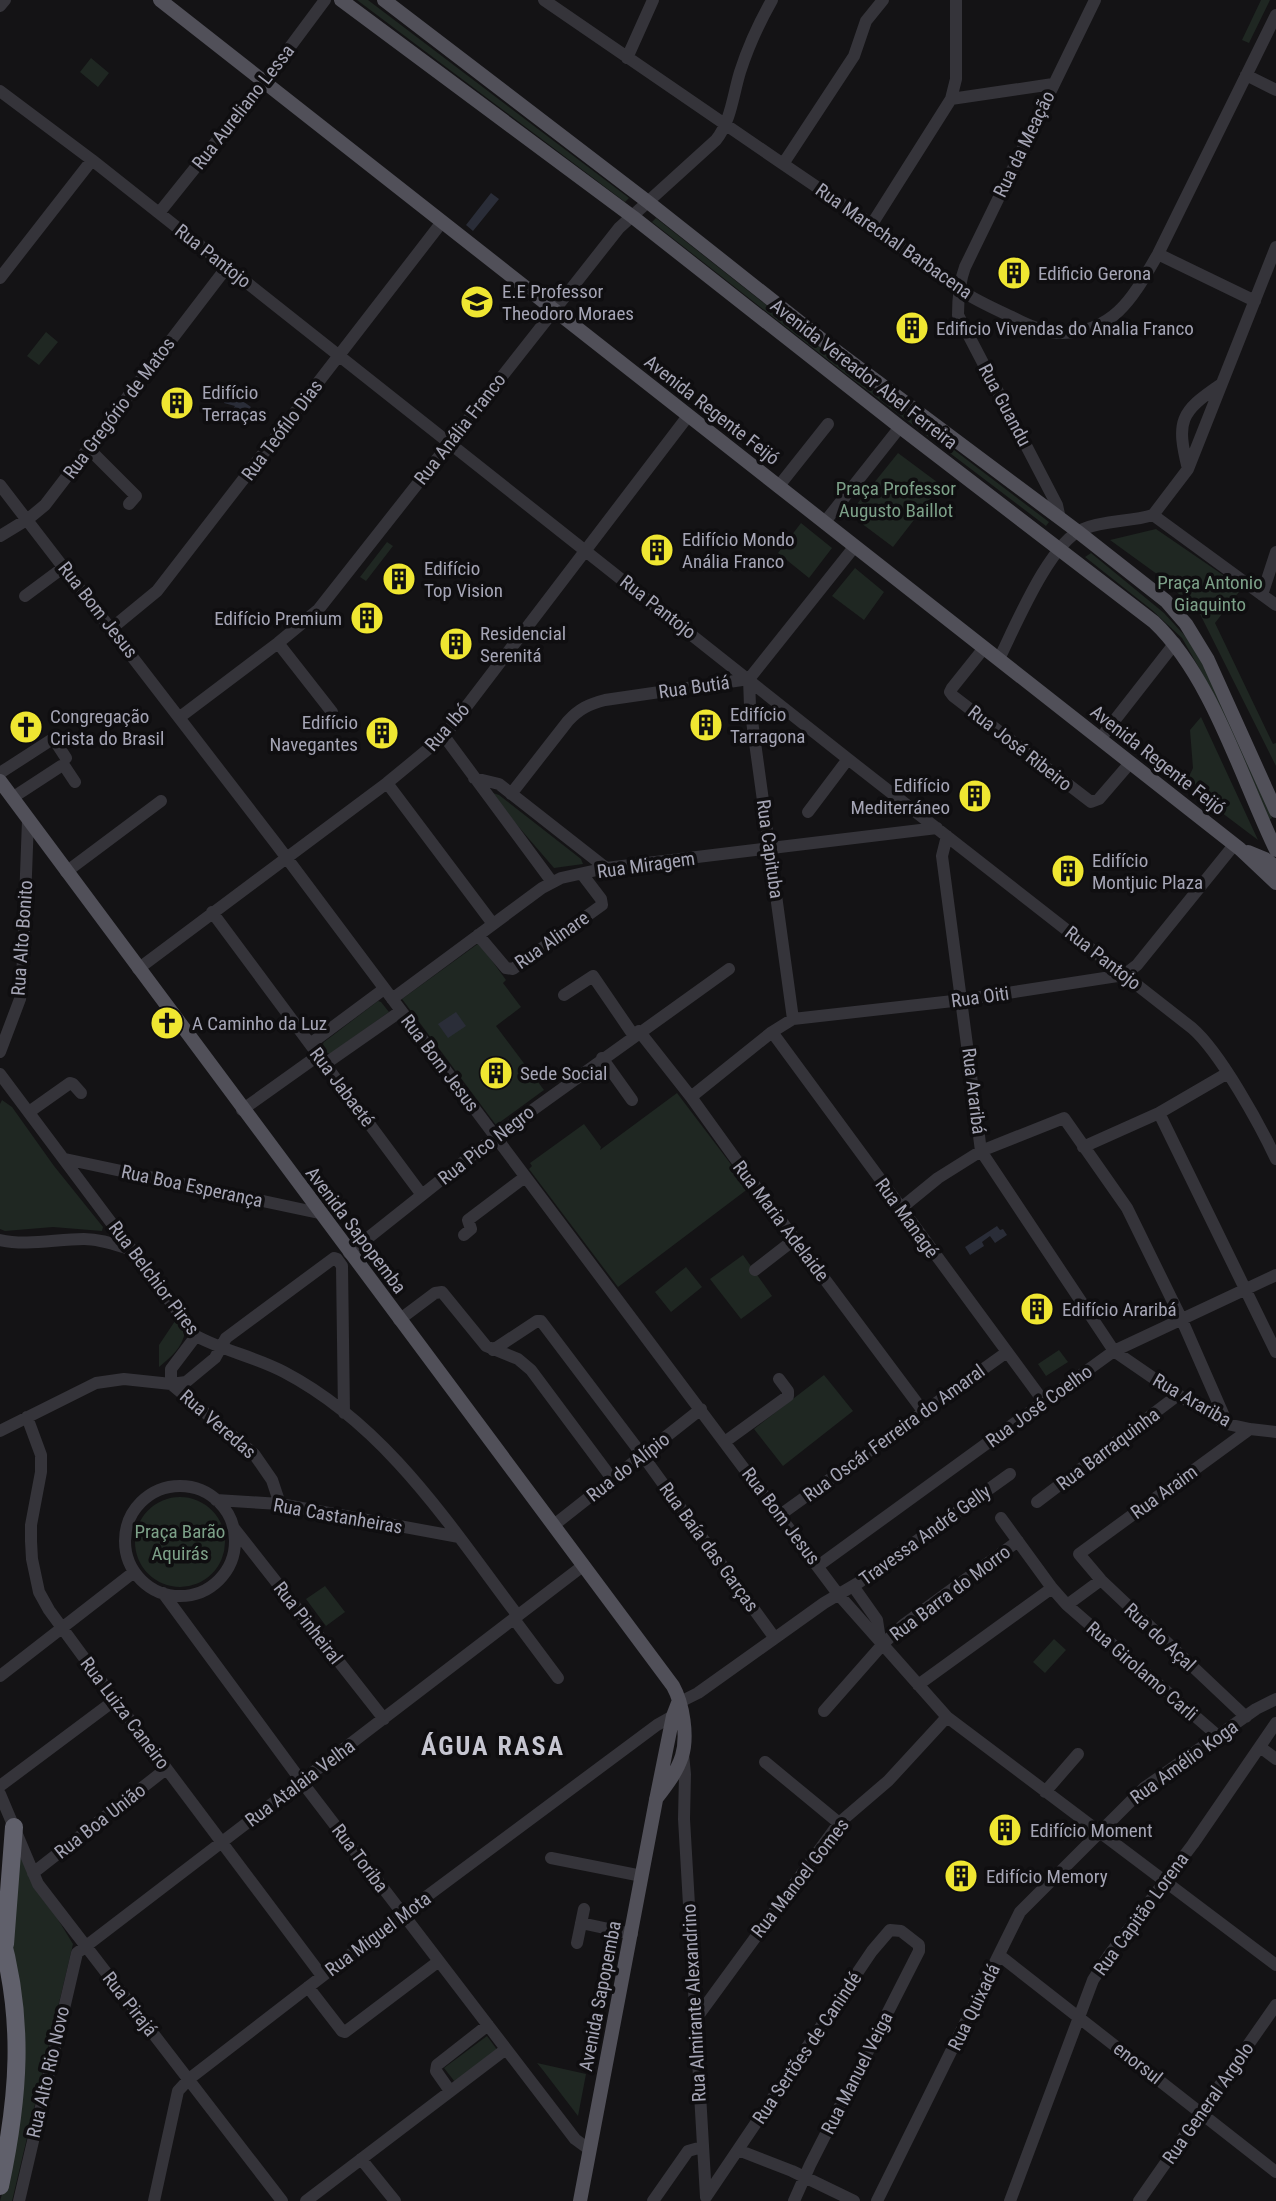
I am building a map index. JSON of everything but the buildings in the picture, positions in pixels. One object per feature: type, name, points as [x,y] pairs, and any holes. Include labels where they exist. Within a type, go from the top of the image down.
[{"type":"highway","points":[[5,1951],[14,1828]]},
{"type":"highway","points":[[0,1932],[14,1993],[17,2092],[0,2186]]},
{"type":"main road","name":"Avenida Regente Feijó","points":[[160,0],[1237,847],[1276,883]]},
{"type":"main road","name":"Avenida Vereador Abel Ferreira","points":[[341,0],[633,218],[1154,622],[1175,643],[1194,672],[1276,850]]},
{"type":"main road","name":"Avenida Vereador Abel Ferreira","points":[[384,0],[648,202],[835,350],[1160,596],[1186,624],[1217,678],[1276,811]]},
{"type":"main road","name":"Avenida Sapopemba","points":[[0,782],[673,1686],[683,1754],[673,1775],[656,1799]]},
{"type":"main road","name":"Avenida Regente Feijó","points":[[1237,847],[1276,867]]},
{"type":"main road","name":"Avenida Sapopemba","points":[[580,2201],[668,1739],[678,1712]]},
{"type":"main road","points":[[668,1739],[673,1775]]},
{"type":"street","points":[[0,6],[5,0]]},
{"type":"street","name":"Rua Aureliano Lessa","points":[[159,214],[326,0]]},
{"type":"street","name":"Rua Marechal Barbacena","points":[[544,0],[872,224],[959,290],[1030,326],[1060,333],[1073,332],[1107,321],[1124,309],[1158,254],[1276,15]]},
{"type":"street","points":[[627,58],[653,0]]},
{"type":"street","points":[[725,126],[755,32],[772,0]]},
{"type":"street","points":[[783,164],[854,56],[866,21],[883,0]]},
{"type":"street","points":[[872,224],[951,99],[956,79],[956,0]]},
{"type":"street","name":"Rua da Meação","points":[[959,290],[965,267],[1095,0]]},
{"type":"street","points":[[1246,75],[1276,90]]},
{"type":"street","points":[[951,99],[1053,84]]},
{"type":"street","name":"Rua Pantojo","points":[[0,91],[92,160],[1198,1033],[1226,1074],[1276,1159]]},
{"type":"street","name":"Rua Anália Franco","points":[[180,717],[278,643],[325,602],[619,228],[716,140],[725,126]]},
{"type":"street","points":[[0,278],[92,160]]},
{"type":"street","name":"Rua Teófilo Dias","points":[[112,628],[157,591],[442,222]]},
{"type":"street","points":[[999,659],[1050,559],[1077,531],[1153,515],[1188,469],[1276,247]]},
{"type":"street","points":[[1158,254],[1255,301]]},
{"type":"street","name":"Rua Gregório de Matos","points":[[0,537],[45,505],[227,267]]},
{"type":"street","name":"Rua Guandu","points":[[959,290],[958,315],[1057,506],[1059,519]]},
{"type":"street","points":[[1188,469],[1182,439],[1183,420],[1194,403],[1220,385]]},
{"type":"street","name":"Rua Ibó","points":[[138,969],[387,783],[444,736],[688,416]]},
{"type":"street","points":[[778,487],[828,424]]},
{"type":"street","points":[[824,523],[900,427]]},
{"type":"street","points":[[88,448],[136,496],[130,504]]},
{"type":"street","name":"Rua Bom Jesus","points":[[0,485],[286,856],[838,1594],[947,1717],[1099,1833]]},
{"type":"street","points":[[1153,515],[1276,605]]},
{"type":"street","name":"Rua Butiá","points":[[511,794],[568,721],[578,710],[589,704],[749,679],[855,546]]},
{"type":"street","points":[[1262,595],[1276,552]]},
{"type":"street","points":[[25,596],[64,567]]},
{"type":"street","points":[[278,643],[332,712]]},
{"type":"street","points":[[1100,739],[1175,643]]},
{"type":"street","name":"Rua José Ribeiro","points":[[984,648],[950,692],[974,712],[1091,802],[1099,799],[1130,763]]},
{"type":"street","name":"Rua Capituba","points":[[749,679],[750,706],[793,1018]]},
{"type":"street","points":[[444,736],[552,882]]},
{"type":"street","points":[[0,773],[51,740],[55,741],[66,758]]},
{"type":"street","points":[[808,813],[848,759]]},
{"type":"street","points":[[12,798],[63,766],[75,782]]},
{"type":"street","points":[[474,778],[499,784],[606,869]]},
{"type":"street","points":[[387,783],[493,924]]},
{"type":"street","points":[[66,872],[162,801]]},
{"type":"street","name":"Rua Alto Bonito","points":[[0,1052],[20,999],[28,820]]},
{"type":"street","name":"Rua Miragem","points":[[310,1044],[478,935],[552,882],[606,869],[942,832]]},
{"type":"street","name":"Rua Araribá","points":[[942,832],[942,856],[981,1151],[1114,1351]]},
{"type":"street","name":"Rua Alto Bonito","points":[[27,862],[45,843]]},
{"type":"street","points":[[1125,975],[1137,965],[1237,847]]},
{"type":"street","name":"Rua Alinare","points":[[478,935],[506,968],[513,969],[602,905],[601,899],[582,874]]},
{"type":"street","name":"Rua Jabaeté","points":[[212,912],[422,1195]]},
{"type":"street","name":"Rua Pico Negro","points":[[349,1253],[495,1137],[729,969]]},
{"type":"street","name":"Rua Oiti","points":[[691,1097],[793,1018],[962,1000],[1125,975]]},
{"type":"street","name":"Rua Maria Adelaide","points":[[564,995],[593,976],[636,1034],[691,1097],[923,1411]]},
{"type":"street","points":[[242,1110],[401,1011]]},
{"type":"street","name":"Rua Managé","points":[[772,1032],[1044,1402]]},
{"type":"street","points":[[602,1058],[632,1100]]},
{"type":"street","name":"Rua Belchior Pires","points":[[0,1074],[196,1336],[219,1348],[284,1372],[325,1397],[344,1413],[403,1466],[459,1537],[516,1618]]},
{"type":"street","points":[[1083,1147],[1159,1113],[1226,1074]]},
{"type":"street","points":[[29,1112],[69,1083],[74,1084],[81,1093]]},
{"type":"street","points":[[1159,1113],[1276,1352]]},
{"type":"street","points":[[900,1209],[938,1178],[981,1151],[1062,1118],[1127,1208],[1181,1318],[1227,1423]]},
{"type":"street","name":"Rua Boa Esperança","points":[[65,1158],[319,1213]]},
{"type":"street","points":[[464,1235],[471,1229],[468,1220],[526,1177]]},
{"type":"street","points":[[0,1240],[26,1242],[87,1239],[105,1241],[133,1250]]},
{"type":"street","points":[[755,1270],[795,1239]]},
{"type":"street","points":[[0,1431],[96,1383],[139,1379],[171,1384],[186,1381],[215,1358],[226,1338],[336,1259],[341,1263],[344,1413]]},
{"type":"street","points":[[341,1276],[353,1271],[363,1272]]},
{"type":"street","name":"Rua José Coelho","points":[[818,1566],[1114,1351],[1276,1275]]},
{"type":"street","points":[[400,1320],[435,1293],[442,1292],[479,1338],[493,1350],[524,1363],[613,1480]]},
{"type":"street","name":"Rua Baía das Garças","points":[[493,1350],[541,1321],[774,1637]]},
{"type":"street","points":[[171,1384],[171,1369],[196,1336]]},
{"type":"street","name":"Rua Arariba","points":[[1114,1351],[1178,1395],[1227,1423],[1276,1432]]},
{"type":"street","name":"Rua Oscár Ferreira do Amaral","points":[[780,1515],[1007,1352]]},
{"type":"street","points":[[726,1441],[788,1396],[788,1391],[779,1379]]},
{"type":"street","name":"Rua Veredas","points":[[171,1384],[254,1454],[272,1480],[280,1504]]},
{"type":"street","name":"Rua Barraquinha","points":[[1037,1502],[1178,1395]]},
{"type":"street","name":"Rua do Alípio","points":[[554,1525],[701,1409]]},
{"type":"street","name":"Rua Luiza Caneiro","points":[[26,1418],[41,1455],[41,1472],[31,1525],[32,1559],[39,1592],[115,1700],[322,1976]]},
{"type":"street","name":"Rua Araim","points":[[1079,1554],[1250,1429]]},
{"type":"street","name":"Travessa André Gelly","points":[[838,1594],[1010,1474]]},
{"type":"street","points":[[185,1487],[202,1491],[216,1500],[233,1527],[235,1544],[232,1560],[217,1581],[196,1594],[179,1596],[163,1593],[147,1585],[134,1572],[127,1556],[125,1538],[128,1521],[137,1506],[151,1494],[167,1488],[185,1487]]},
{"type":"street","name":"Rua Castanheiras","points":[[216,1500],[280,1504],[459,1537]]},
{"type":"street","name":"Rua Girolamo Carli","points":[[1001,1518],[1067,1605],[1217,1736]]},
{"type":"street","name":"Rua Pinheiral","points":[[233,1527],[384,1719]]},
{"type":"street","name":"Rua Barra do Morro","points":[[824,1711],[881,1642],[1018,1541]]},
{"type":"street","name":"Rua do Açal","points":[[1079,1554],[1101,1580],[1246,1717]]},
{"type":"street","name":"Rua Atalaia Velha","points":[[86,1947],[584,1565]]},
{"type":"street","points":[[0,1676],[134,1572]]},
{"type":"street","name":"Rua Girolamo Carli","points":[[1067,1605],[1101,1580]]},
{"type":"street","name":"Rua Bom Jesus","points":[[853,1586],[877,1620],[881,1642]]},
{"type":"street","points":[[918,1685],[1052,1588]]},
{"type":"street","name":"Rua Toriba","points":[[163,1593],[302,1782],[506,2049],[575,2139],[590,2150]]},
{"type":"street","name":"Rua Miguel Mota","points":[[154,2201],[178,2091],[189,2079],[403,1914],[678,1712],[698,1693],[838,1594]]},
{"type":"street","points":[[516,1618],[558,1678]]},
{"type":"street","name":"Rua Amélio Koga","points":[[1099,1833],[1144,1788],[1217,1736],[1276,1699]]},
{"type":"street","points":[[0,1786],[115,1700]]},
{"type":"street","name":"Rua Manoel Gomes","points":[[695,2020],[839,1822],[888,1781],[947,1717]]},
{"type":"street","name":"Rua Capitão Lorena","points":[[1010,2201],[1093,1980],[1276,1723]]},
{"type":"street","points":[[1260,1747],[1276,1759]]},
{"type":"street","name":"Rua Almirante Alexandrino","points":[[683,1754],[706,2199]]},
{"type":"street","points":[[1045,1792],[1078,1754]]},
{"type":"street","points":[[765,1762],[839,1822]]},
{"type":"street","name":"Rua Boa União","points":[[33,1873],[166,1769]]},
{"type":"street","name":"Rua Almirante Alexandrino","points":[[673,1775],[684,1805]]},
{"type":"street","name":"Rua Pirajá","points":[[0,1794],[38,1884],[282,2201]]},
{"type":"street","points":[[1099,1833],[1166,1880],[1276,1965]]},
{"type":"street","name":"Rua Quixadá","points":[[877,2201],[1020,1912],[1099,1833]]},
{"type":"street","points":[[551,1858],[642,1876]]},
{"type":"street","points":[[577,1943],[584,1909]]},
{"type":"street","points":[[581,1923],[632,1934]]},
{"type":"street","name":"Rua Sertões de Canindé","points":[[706,2199],[886,1933],[895,1929],[919,1945]]},
{"type":"street","name":"Rua Manuel Veiga","points":[[794,2201],[917,1956],[919,1945]]},
{"type":"street","name":"Rua Alto Rio Novo","points":[[19,2201],[75,1956],[86,1947]]},
{"type":"street","name":"enorsul","points":[[999,1955],[1276,2172]]},
{"type":"street","points":[[308,1987],[342,2032],[345,2032],[439,1961]]},
{"type":"street","name":"Rua General Argolo","points":[[1139,2201],[1276,2005]]},
{"type":"street","points":[[450,2091],[436,2071],[437,2065],[488,2025]]},
{"type":"street","points":[[306,2201],[506,2049]]},
{"type":"street","points":[[653,2201],[688,2151],[702,2147]]},
{"type":"street","points":[[738,2150],[854,2201]]},
{"type":"street","points":[[361,2159],[396,2201]]},
{"type":"green space","points":[[357,0],[368,0],[629,198],[625,202]]},
{"type":"green space","points":[[1261,0],[1270,0],[1249,43],[1242,40]]},
{"type":"green space","points":[[91,58],[109,73],[98,87],[80,72]]},
{"type":"green space","points":[[656,218],[850,371],[1049,522],[1046,526],[652,222]]},
{"type":"green space","points":[[46,332],[58,342],[39,365],[27,356]]},
{"type":"green space","name":"Praça Professor Augusto Baillot","points":[[898,453],[941,485],[893,547],[849,514]]},
{"type":"green space","name":"Praça Professor Augusto Baillot","points":[[801,523],[832,548],[809,578],[778,553]]},
{"type":"green space","name":"Praça Antonio Giaquinto","points":[[1156,529],[1242,588],[1215,623],[1273,744],[1276,743],[1276,766],[1200,614],[1161,577],[1110,540]]},
{"type":"green space","points":[[387,542],[393,546],[366,581],[360,577]]},
{"type":"green space","points":[[1091,553],[1164,613],[1186,637],[1207,669],[1272,818],[1268,820],[1202,673],[1182,638],[1152,610],[1085,557]]},
{"type":"green space","name":"Praça Professor Augusto Baillot","points":[[855,568],[884,592],[864,620],[832,596]]},
{"type":"green space","points":[[1201,717],[1258,840],[1185,785],[1193,768],[1190,730]]},
{"type":"green space","points":[[493,793],[581,859],[583,864],[554,868],[493,797]]},
{"type":"green space","points":[[479,943],[506,980],[503,983],[521,1007],[496,1026],[544,1090],[496,1125],[402,999]]},
{"type":"green space","points":[[378,1001],[389,1012],[330,1054],[325,1052],[322,1046],[324,1042]]},
{"type":"green space","points":[[677,1093],[749,1188],[618,1287],[529,1169],[532,1166],[530,1163],[584,1124],[601,1147],[600,1150]]},
{"type":"green space","points":[[2,1100],[12,1107],[54,1166],[103,1227],[102,1231],[53,1227],[5,1231],[0,1229]]},
{"type":"green space","points":[[743,1255],[772,1296],[741,1319],[710,1279]]},
{"type":"green space","points":[[686,1267],[702,1287],[671,1312],[655,1292]]},
{"type":"green space","points":[[175,1321],[185,1332],[184,1338],[175,1352],[159,1367],[159,1345]]},
{"type":"green space","points":[[1059,1350],[1068,1362],[1046,1376],[1038,1364]]},
{"type":"green space","points":[[824,1375],[853,1411],[783,1466],[754,1429]]},
{"type":"green space","name":"Praça Barão Aquirás","points":[[180,1497],[197,1500],[212,1510],[222,1525],[225,1542],[222,1559],[212,1574],[197,1584],[180,1587],[163,1584],[148,1574],[138,1559],[135,1542],[138,1525],[148,1510],[163,1500]]},
{"type":"green space","points":[[325,1586],[345,1612],[326,1626],[306,1599]]},
{"type":"green space","points":[[1054,1639],[1066,1650],[1045,1673],[1033,1662]]},
{"type":"green space","points":[[19,1856],[73,1944],[12,2201],[0,2201],[10,2166],[9,1943]]},
{"type":"green space","points":[[487,2036],[498,2051],[455,2082],[444,2068]]},
{"type":"green space","points":[[537,2063],[586,2074],[578,2116],[542,2069]]},
{"type":"shaded area","points":[[491,193],[499,199],[473,231],[466,225]]},
{"type":"shaded area","points":[[223,387],[251,407],[241,419],[231,412],[235,406],[224,403],[225,395],[221,391]]},
{"type":"shaded area","points":[[456,1012],[466,1026],[448,1038],[438,1024]]},
{"type":"shaded area","points":[[997,1226],[1007,1235],[995,1243],[990,1236],[982,1242],[984,1246],[970,1255],[965,1247]]},
{"type":"place","name":"Edificio Gerona","points":[[1014,273]]},
{"type":"place","name":"E.E Professor Theodoro Moraes","points":[[477,302]]},
{"type":"place","name":"Edificio Vivendas do Analia Franco","points":[[912,328]]},
{"type":"place","name":"Edifício Terraças","points":[[177,403]]},
{"type":"place","name":"Edifício Mondo Anália Franco","points":[[657,550]]},
{"type":"place","name":"Edifício Top Vision","points":[[399,579]]},
{"type":"place","name":"Edifício Premium","points":[[367,618]]},
{"type":"place","name":"Residencial Serenitá","points":[[456,644]]},
{"type":"place","name":"Edifício Tarragona","points":[[706,725]]},
{"type":"place","name":"Congregação Crista do Brasil","points":[[26,727]]},
{"type":"place","name":"Edifício Navegantes","points":[[382,733]]},
{"type":"place","name":"Edifício Mediterráneo","points":[[975,796]]},
{"type":"place","name":"Edifício Montjuic Plaza","points":[[1068,871]]},
{"type":"place","name":"A Caminho da Luz","points":[[167,1023]]},
{"type":"place","name":"Sede Social","points":[[496,1073]]},
{"type":"place","name":"Edifício Araribá","points":[[1037,1309]]},
{"type":"place","name":"Edifício Moment","points":[[1005,1830]]},
{"type":"place","name":"Edifício Memory","points":[[961,1876]]},
{"type":"district","name":"ÁGUA RASA","points":[[493,1746]]}]
